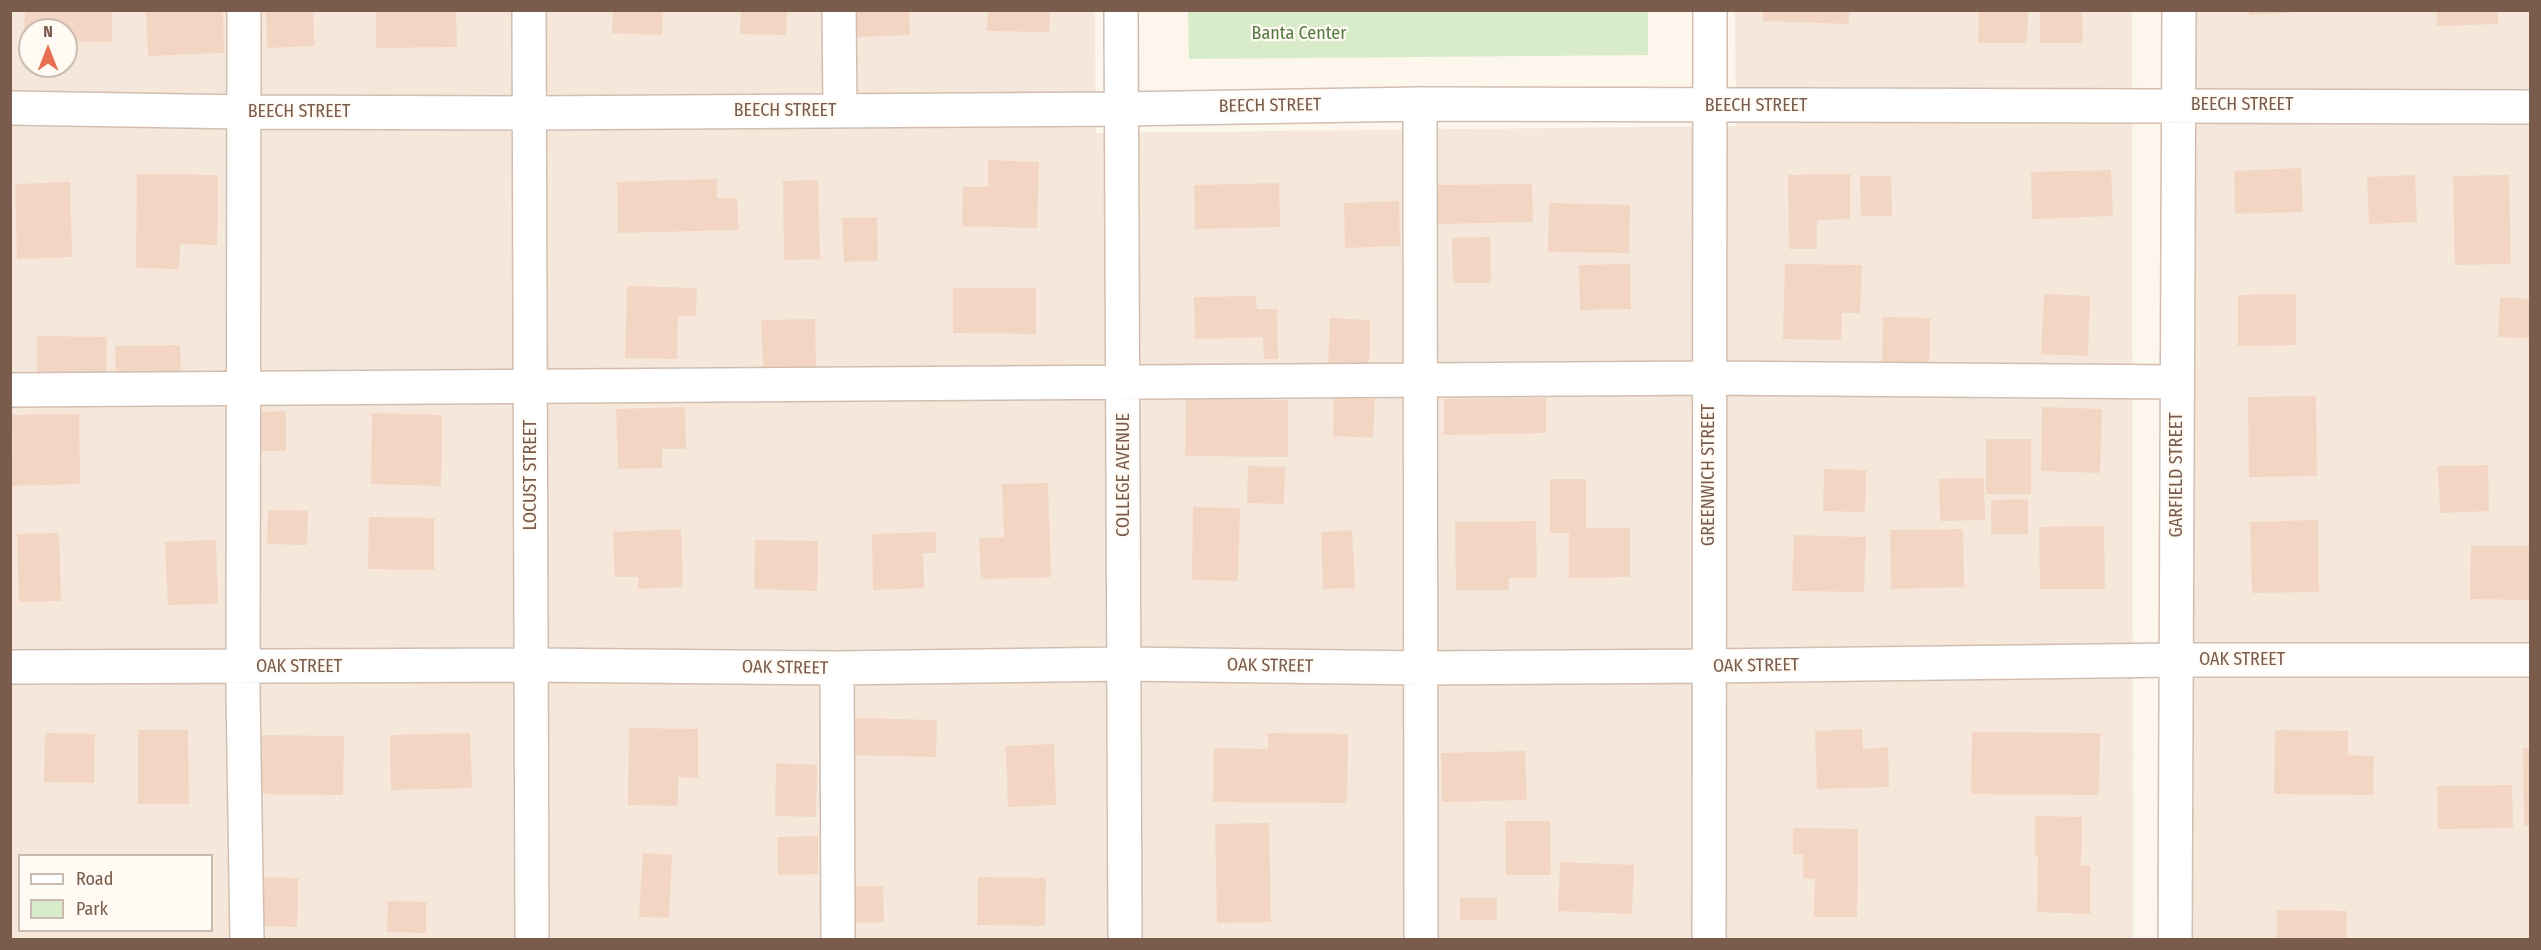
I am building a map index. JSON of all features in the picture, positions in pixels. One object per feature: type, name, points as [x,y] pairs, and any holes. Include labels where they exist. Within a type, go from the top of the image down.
[{"type":"street","points":[[244,10],[243,667],[247,939]]},
{"type":"street","name":"LOCUST STREET","points":[[529,10],[532,939]]},
{"type":"street","points":[[839,10],[840,111]]},
{"type":"street","name":"COLLEGE AVENUE","points":[[1121,10],[1125,939]]},
{"type":"street","name":"GREENWICH STREET","points":[[1709,939],[1710,10]]},
{"type":"street","name":"GARFIELD STREET","points":[[2175,939],[2179,10]]},
{"type":"street","points":[[1420,104],[1421,939]]},
{"type":"street","name":"BEECH STREET","points":[[10,108],[529,113],[1121,109],[1420,104],[1710,106],[2178,104],[2530,107]]},
{"type":"street","points":[[10,390],[1124,384],[1709,378],[2177,382]]},
{"type":"street","name":"OAK STREET","points":[[10,667],[532,665],[837,668],[1124,664],[1422,668],[2176,660],[2530,660]]},
{"type":"street","points":[[837,668],[838,939]]},
{"type":"shaded area","points":[[10,11],[1095,11],[1096,133],[1736,126],[1735,11],[2132,11],[2133,939],[11,939]]},
{"type":"shaded area","points":[[2189,11],[2530,11],[2530,939],[2188,940]]},
{"type":"green space","name":"Banta Center","points":[[1188,11],[1648,11],[1648,55],[1189,59]]},
{"type":"building","points":[[25,10],[112,10],[112,42],[78,41],[78,18],[25,18]]},
{"type":"building","points":[[146,10],[223,10],[224,53],[148,56]]},
{"type":"building","points":[[266,10],[313,10],[314,46],[267,48]]},
{"type":"building","points":[[376,10],[456,10],[457,47],[376,48]]},
{"type":"building","points":[[613,10],[663,10],[662,35],[612,33]]},
{"type":"building","points":[[741,10],[787,10],[786,35],[740,34]]},
{"type":"building","points":[[854,10],[909,10],[910,35],[855,37]]},
{"type":"building","points":[[988,10],[1050,10],[1049,32],[987,31]]},
{"type":"building","points":[[1763,10],[1849,10],[1849,24],[1763,21]]},
{"type":"building","points":[[1979,10],[2028,10],[2027,43],[1978,43]]},
{"type":"building","points":[[2040,10],[2082,10],[2083,43],[2040,43]]},
{"type":"building","points":[[2249,10],[2299,10],[2299,12],[2249,15]]},
{"type":"building","points":[[2437,10],[2498,10],[2498,24],[2437,26]]},
{"type":"building","points":[[988,160],[1039,162],[1037,228],[962,226],[963,187],[988,187]]},
{"type":"building","points":[[2301,168],[2303,212],[2235,214],[2234,171]]},
{"type":"building","points":[[2111,170],[2113,216],[2032,219],[2031,172]]},
{"type":"building","points":[[137,174],[218,175],[217,245],[180,244],[179,269],[136,268]]},
{"type":"building","points":[[1850,174],[1850,219],[1817,220],[1817,249],[1789,249],[1788,175]]},
{"type":"building","points":[[2415,175],[2417,222],[2369,224],[2367,177]]},
{"type":"building","points":[[2509,175],[2511,264],[2455,265],[2453,176]]},
{"type":"building","points":[[1860,176],[1891,176],[1892,216],[1861,216]]},
{"type":"building","points":[[717,179],[717,198],[737,198],[738,230],[618,233],[617,182]]},
{"type":"building","points":[[818,180],[820,259],[784,260],[783,181]]},
{"type":"building","points":[[70,182],[72,257],[17,259],[15,184]]},
{"type":"building","points":[[1279,183],[1280,227],[1195,229],[1194,185]]},
{"type":"building","points":[[1532,184],[1533,222],[1435,224],[1434,185]]},
{"type":"building","points":[[1399,201],[1400,246],[1345,248],[1344,203]]},
{"type":"building","points":[[1549,203],[1630,205],[1629,253],[1548,252]]},
{"type":"building","points":[[877,217],[878,261],[844,262],[842,218]]},
{"type":"building","points":[[1490,237],[1491,283],[1453,283],[1452,238]]},
{"type":"building","points":[[1630,264],[1631,309],[1580,310],[1579,265]]},
{"type":"building","points":[[1785,264],[1862,265],[1860,313],[1842,313],[1841,340],[1783,339]]},
{"type":"building","points":[[627,286],[697,288],[696,316],[678,316],[677,359],[625,358]]},
{"type":"building","points":[[953,288],[1036,288],[1036,334],[953,333]]},
{"type":"building","points":[[2044,294],[2090,296],[2088,356],[2041,354]]},
{"type":"building","points":[[2296,294],[2296,345],[2238,346],[2238,295]]},
{"type":"building","points":[[1256,296],[1257,309],[1277,309],[1278,359],[1264,359],[1263,337],[1195,339],[1194,297]]},
{"type":"building","points":[[2500,297],[2530,299],[2530,338],[2498,337]]},
{"type":"building","points":[[1883,317],[1930,318],[1929,366],[1882,364]]},
{"type":"building","points":[[1330,318],[1370,320],[1369,368],[1328,367]]},
{"type":"building","points":[[815,319],[816,368],[763,369],[761,320]]},
{"type":"building","points":[[37,336],[107,337],[106,376],[37,375]]},
{"type":"building","points":[[180,345],[181,375],[116,376],[115,346]]},
{"type":"building","points":[[2316,396],[2317,476],[2249,477],[2248,397]]},
{"type":"building","points":[[1334,398],[1375,399],[1373,438],[1333,436]]},
{"type":"building","points":[[1546,398],[1546,433],[1444,435],[1444,399]]},
{"type":"building","points":[[1186,399],[1288,400],[1288,457],[1185,456]]},
{"type":"building","points":[[685,407],[686,449],[662,449],[662,468],[618,469],[616,409]]},
{"type":"building","points":[[2042,407],[2102,409],[2100,473],[2041,471]]},
{"type":"building","points":[[286,411],[286,451],[253,451],[253,412]]},
{"type":"building","points":[[372,413],[442,415],[441,486],[371,484]]},
{"type":"building","points":[[79,414],[80,484],[10,486],[10,457],[13,457],[12,415]]},
{"type":"building","points":[[1986,439],[2031,439],[2031,494],[1986,494]]},
{"type":"building","points":[[2488,465],[2489,511],[2440,513],[2438,466]]},
{"type":"building","points":[[1248,466],[1285,467],[1284,504],[1247,503]]},
{"type":"building","points":[[1824,469],[1866,470],[1865,512],[1823,511]]},
{"type":"building","points":[[1984,478],[1985,520],[1940,521],[1939,479]]},
{"type":"building","points":[[1550,479],[1586,479],[1586,528],[1630,528],[1630,577],[1569,578],[1569,533],[1550,533]]},
{"type":"building","points":[[1048,483],[1051,577],[981,579],[979,538],[1004,537],[1002,484]]},
{"type":"building","points":[[2028,499],[2028,534],[1991,534],[1991,500]]},
{"type":"building","points":[[1193,507],[1240,508],[1238,581],[1192,580]]},
{"type":"building","points":[[268,510],[308,511],[307,545],[267,544]]},
{"type":"building","points":[[369,517],[434,518],[434,570],[368,569]]},
{"type":"building","points":[[2318,520],[2319,592],[2252,593],[2250,522]]},
{"type":"building","points":[[1536,521],[1537,578],[1509,578],[1509,590],[1456,590],[1455,522]]},
{"type":"building","points":[[2104,526],[2105,589],[2040,589],[2039,527]]},
{"type":"building","points":[[681,529],[683,587],[638,589],[638,577],[615,577],[613,532]]},
{"type":"building","points":[[1963,529],[1964,587],[1891,589],[1890,530]]},
{"type":"building","points":[[1352,530],[1355,588],[1323,589],[1321,532]]},
{"type":"building","points":[[936,532],[936,553],[923,553],[924,588],[873,590],[872,534]]},
{"type":"building","points":[[59,533],[61,601],[19,602],[17,534]]},
{"type":"building","points":[[1794,535],[1866,537],[1864,592],[1792,591]]},
{"type":"building","points":[[216,540],[218,604],[168,605],[165,542]]},
{"type":"building","points":[[755,540],[818,541],[817,591],[754,589]]},
{"type":"building","points":[[2471,546],[2530,546],[2530,600],[2470,599]]},
{"type":"building","points":[[852,718],[937,720],[936,757],[851,755]]},
{"type":"building","points":[[629,728],[698,729],[698,778],[678,777],[678,806],[628,805]]},
{"type":"building","points":[[1862,729],[1863,749],[1888,747],[1889,787],[1817,789],[1815,731]]},
{"type":"building","points":[[138,730],[188,730],[189,804],[138,804]]},
{"type":"building","points":[[2275,730],[2348,731],[2348,755],[2374,756],[2373,795],[2274,794]]},
{"type":"building","points":[[1972,732],[2100,733],[2099,795],[1971,794]]},
{"type":"building","points":[[45,733],[95,734],[94,783],[44,782]]},
{"type":"building","points":[[470,733],[472,788],[391,790],[390,735]]},
{"type":"building","points":[[1268,733],[1348,734],[1347,803],[1213,802],[1214,748],[1268,749]]},
{"type":"building","points":[[260,735],[344,736],[343,795],[259,794]]},
{"type":"building","points":[[1054,744],[1056,805],[1008,807],[1006,746]]},
{"type":"building","points":[[2523,748],[2530,748],[2530,825],[2524,826]]},
{"type":"building","points":[[1525,751],[1527,800],[1442,802],[1441,753]]},
{"type":"building","points":[[776,763],[817,765],[816,817],[775,816]]},
{"type":"building","points":[[2512,785],[2513,828],[2438,829],[2437,786]]},
{"type":"building","points":[[2035,816],[2082,817],[2081,865],[2090,866],[2090,914],[2037,912],[2038,856],[2035,856]]},
{"type":"building","points":[[1505,821],[1550,821],[1551,875],[1506,875]]},
{"type":"building","points":[[1269,823],[1271,922],[1217,923],[1215,824]]},
{"type":"building","points":[[1793,828],[1858,829],[1857,917],[1814,917],[1815,879],[1803,878],[1803,854],[1793,854]]},
{"type":"building","points":[[818,836],[818,874],[778,875],[777,837]]},
{"type":"building","points":[[643,853],[672,855],[669,918],[639,917]]},
{"type":"building","points":[[1560,862],[1634,865],[1632,914],[1558,911]]},
{"type":"building","points":[[255,877],[298,878],[297,927],[254,926]]},
{"type":"building","points":[[978,877],[1046,878],[1045,926],[977,925]]},
{"type":"building","points":[[845,886],[883,886],[884,922],[846,923]]},
{"type":"building","points":[[1460,898],[1497,898],[1497,920],[1460,920]]},
{"type":"building","points":[[388,901],[426,902],[426,933],[387,932]]},
{"type":"building","points":[[2277,910],[2347,911],[2346,940],[2277,940]]}]
